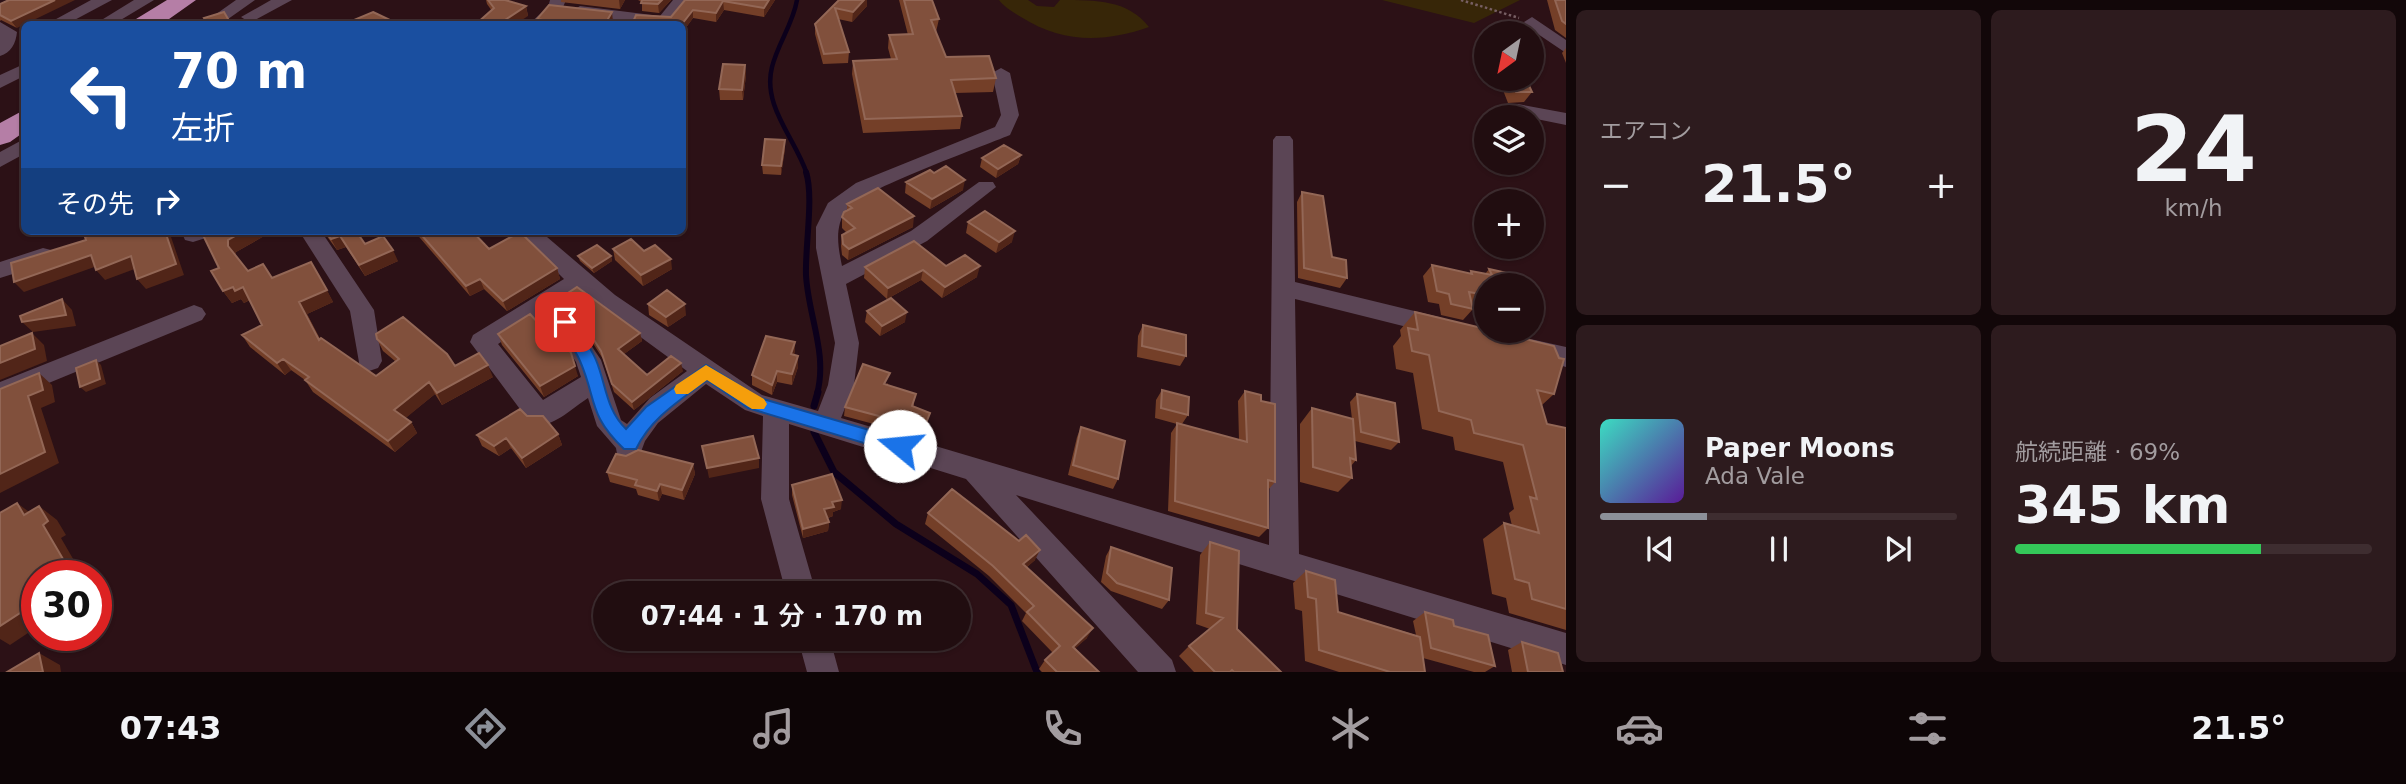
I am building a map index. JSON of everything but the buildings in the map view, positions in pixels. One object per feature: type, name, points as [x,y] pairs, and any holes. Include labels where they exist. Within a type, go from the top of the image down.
[{"type":"highway","points":[[150,21],[184,0]]},
{"type":"highway","points":[[172,21],[206,0]]},
{"type":"highway","points":[[0,118],[21,104]]},
{"type":"highway","points":[[0,135],[21,121]]},
{"type":"street","points":[[61,21],[104,0]]},
{"type":"street","points":[[108,21],[146,0]]},
{"type":"street","points":[[218,21],[245,10],[285,0]]},
{"type":"street","points":[[540,21],[556,4],[664,21],[682,0]]},
{"type":"street","points":[[1544,31],[1566,48]]},
{"type":"street","points":[[0,83],[21,71]]},
{"type":"street","points":[[826,424],[841,385],[847,343],[827,248],[827,227],[839,203],[863,188],[1003,131],[1010,115],[1001,73]]},
{"type":"street","points":[[1544,115],[1566,119]]},
{"type":"street","points":[[1283,140],[1284,564]]},
{"type":"street","points":[[0,161],[21,147]]},
{"type":"street","points":[[834,280],[919,236],[986,187]]},
{"type":"street","points":[[313,235],[362,310],[369,361]]},
{"type":"street","points":[[532,235],[582,279],[706,371],[754,403],[1566,649]]},
{"type":"street","points":[[0,270],[67,248]]},
{"type":"street","points":[[582,279],[482,342],[540,416],[594,382]]},
{"type":"street","points":[[1284,288],[1459,330]]},
{"type":"street","points":[[549,301],[588,360],[610,426],[629,448],[632,434],[652,412],[706,371]]},
{"type":"street","points":[[0,393],[194,314]]},
{"type":"street","points":[[1511,343],[1566,357]]},
{"type":"street","points":[[776,410],[775,499],[798,581]]},
{"type":"street","points":[[974,468],[1160,672]]},
{"type":"street","points":[[817,651],[823,672]]},
{"type":"path","points":[[1461,0],[1529,21]]},
{"type":"shaded area","points":[[999,0],[1028,0],[1037,6],[1054,7],[1060,0],[1110,3],[1131,11],[1149,27],[1100,38],[1068,36],[1036,26]]},
{"type":"shaded area","points":[[1382,0],[1520,0],[1474,23]]},
{"type":"waterway","points":[[797,0],[775,58],[770,81],[781,122],[807,174]]},
{"type":"waterway","points":[[806,172],[809,208],[806,275],[819,349],[820,379],[817,394]]},
{"type":"waterway","points":[[814,406],[818,392]]},
{"type":"waterway","points":[[814,432],[834,472],[896,524],[977,574],[1011,605],[1037,672]]},
{"type":"slow traffic","points":[[682,389],[706,371],[758,404]]},
{"type":"route","points":[[565,322],[588,360],[610,426],[630,444],[632,434],[652,412],[706,371],[754,403],[900,446]]}]
